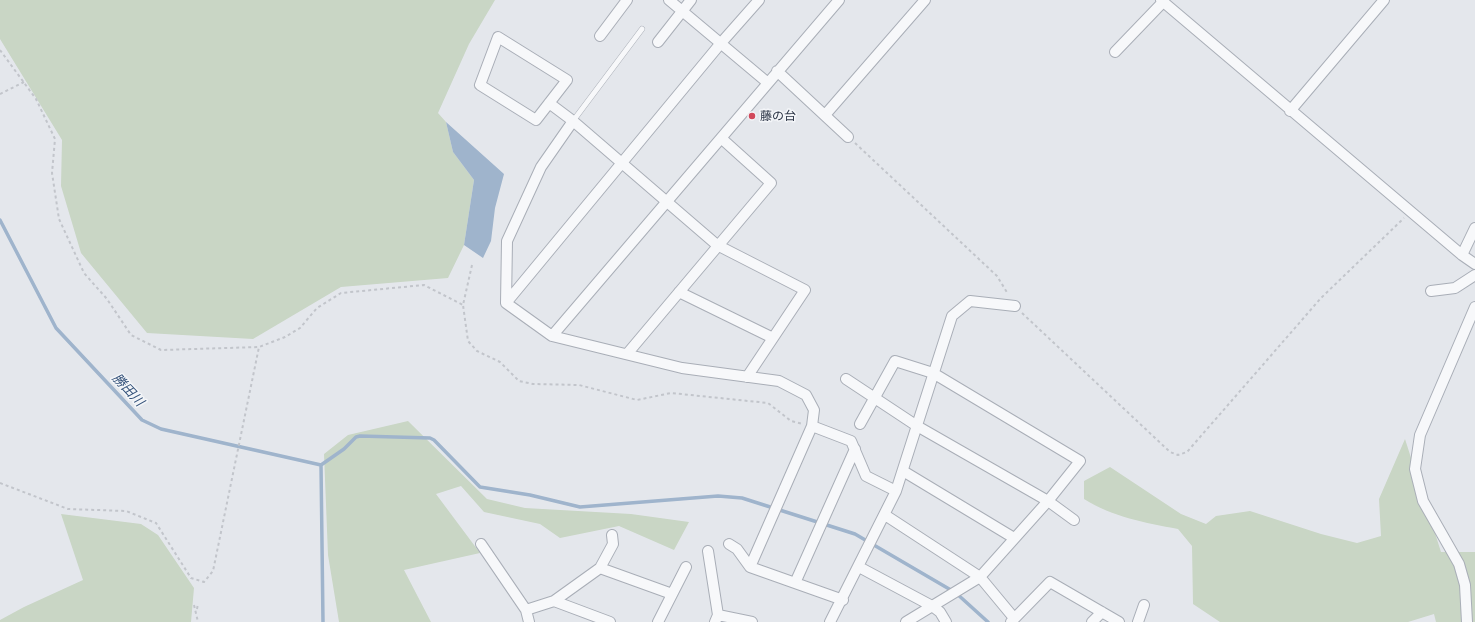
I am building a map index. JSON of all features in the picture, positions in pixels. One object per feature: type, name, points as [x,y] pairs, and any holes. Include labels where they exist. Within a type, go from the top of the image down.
[{"type":"street","points":[[600,36],[627,0]]},
{"type":"street","points":[[669,0],[768,83]]},
{"type":"street","points":[[658,42],[691,0]]},
{"type":"street","points":[[506,303],[623,164],[721,43],[759,0]]},
{"type":"street","points":[[825,115],[925,0]]},
{"type":"street","points":[[1290,111],[1384,0]]},
{"type":"street","points":[[552,336],[768,83],[835,1]]},
{"type":"street","points":[[1115,52],[1162,1],[1290,111],[1462,255],[1475,264]]},
{"type":"street","points":[[498,38],[567,80],[549,103],[536,120],[480,85],[498,38]]},
{"type":"street","points":[[777,71],[848,137]]},
{"type":"street","points":[[549,103],[573,121],[717,245],[805,290],[747,377]]},
{"type":"street","points":[[506,303],[507,241],[541,167],[573,121]]},
{"type":"street","points":[[627,354],[717,245],[771,183],[721,138]]},
{"type":"street","points":[[1462,255],[1475,228]]},
{"type":"street","points":[[1431,291],[1455,288],[1475,275]]},
{"type":"street","points":[[679,292],[773,338]]},
{"type":"street","points":[[830,622],[896,491],[952,316],[970,302],[1015,306]]},
{"type":"street","points":[[506,303],[552,336],[682,368],[779,381],[806,395],[814,410],[812,426],[750,567]]},
{"type":"street","points":[[1467,622],[1465,585],[1459,564],[1423,501],[1415,470],[1420,434],[1475,307]]},
{"type":"street","points":[[860,424],[895,361],[933,373],[1080,461],[1048,502],[980,577],[906,622]]},
{"type":"street","points":[[846,379],[917,426],[1048,502],[1074,520]]},
{"type":"street","points":[[812,426],[851,441],[866,476],[896,491]]},
{"type":"street","points":[[795,583],[855,449]]},
{"type":"street","points":[[903,471],[1014,538]]},
{"type":"street","points":[[885,515],[980,577],[1013,620],[1050,582],[1119,622]]},
{"type":"street","points":[[526,610],[554,601],[600,568],[613,544],[612,535]]},
{"type":"street","points":[[481,544],[526,610],[529,622]]},
{"type":"street","points":[[729,544],[737,549],[750,567],[842,600]]},
{"type":"street","points":[[708,551],[717,619],[752,622]]},
{"type":"street","points":[[658,622],[686,567]]},
{"type":"street","points":[[859,567],[932,606],[940,612],[946,622]]},
{"type":"street","points":[[600,568],[672,594]]},
{"type":"street","points":[[554,601],[610,622]]},
{"type":"street","points":[[1138,622],[1144,606]]},
{"type":"street","points":[[1092,622],[1102,612]]},
{"type":"lane","points":[[573,121],[642,29]]},
{"type":"path","points":[[0,50],[36,99],[55,140],[52,173],[59,219],[84,273],[107,299],[131,335],[161,350],[259,347],[286,337],[300,328],[317,308],[341,293],[424,285],[463,305]]},
{"type":"path","points":[[0,94],[24,82]]},
{"type":"path","points":[[848,137],[997,276],[1015,306],[1170,452],[1178,455],[1187,452],[1321,298],[1411,212]]},
{"type":"path","points":[[472,265],[463,305],[465,333],[471,346],[477,351],[496,359],[519,381],[533,384],[579,385],[637,400],[671,393],[768,403],[791,421],[812,426]]},
{"type":"path","points":[[0,482],[68,509],[126,511],[156,523],[191,578],[204,582],[213,571],[259,347]]},
{"type":"path","points":[[198,604],[198,622]]},
{"type":"path","points":[[194,605],[197,610]]},
{"type":"green space","points":[[0,0],[495,0],[469,44],[438,113],[446,122],[453,152],[474,180],[464,245],[448,278],[341,287],[253,339],[147,333],[81,253],[61,186],[62,140],[0,39]]},
{"type":"green space","points":[[408,421],[487,499],[525,508],[631,514],[689,522],[674,550],[619,526],[560,538],[540,524],[484,512],[461,486],[436,494],[480,553],[404,570],[431,622],[339,622],[328,555],[324,454],[348,435]]},
{"type":"green space","points":[[1405,439],[1441,552],[1475,552],[1475,622],[1436,622],[1434,614],[1408,622],[1220,622],[1193,604],[1192,546],[1178,529],[1141,522],[1118,515],[1084,499],[1084,481],[1110,467],[1181,514],[1206,524],[1216,516],[1250,511],[1321,534],[1357,543],[1381,536],[1379,499]]},
{"type":"green space","points":[[61,514],[141,524],[158,535],[194,588],[191,622],[0,622],[0,620],[24,607],[83,580]]},
{"type":"water","points":[[446,122],[504,174],[495,208],[491,241],[483,258],[464,245],[474,180],[453,152]]},
{"type":"waterway","name":"勝田川","points":[[0,220],[56,328],[142,420],[161,429],[321,465]]},
{"type":"waterway","points":[[321,465],[344,449],[356,437],[360,436],[430,438],[434,440],[480,487],[530,495],[580,507],[718,496],[742,498],[855,534],[956,593],[988,622]]},
{"type":"waterway","points":[[321,465],[323,622]]},
{"type":"place","name":"藤の台","points":[[752,116]]}]
